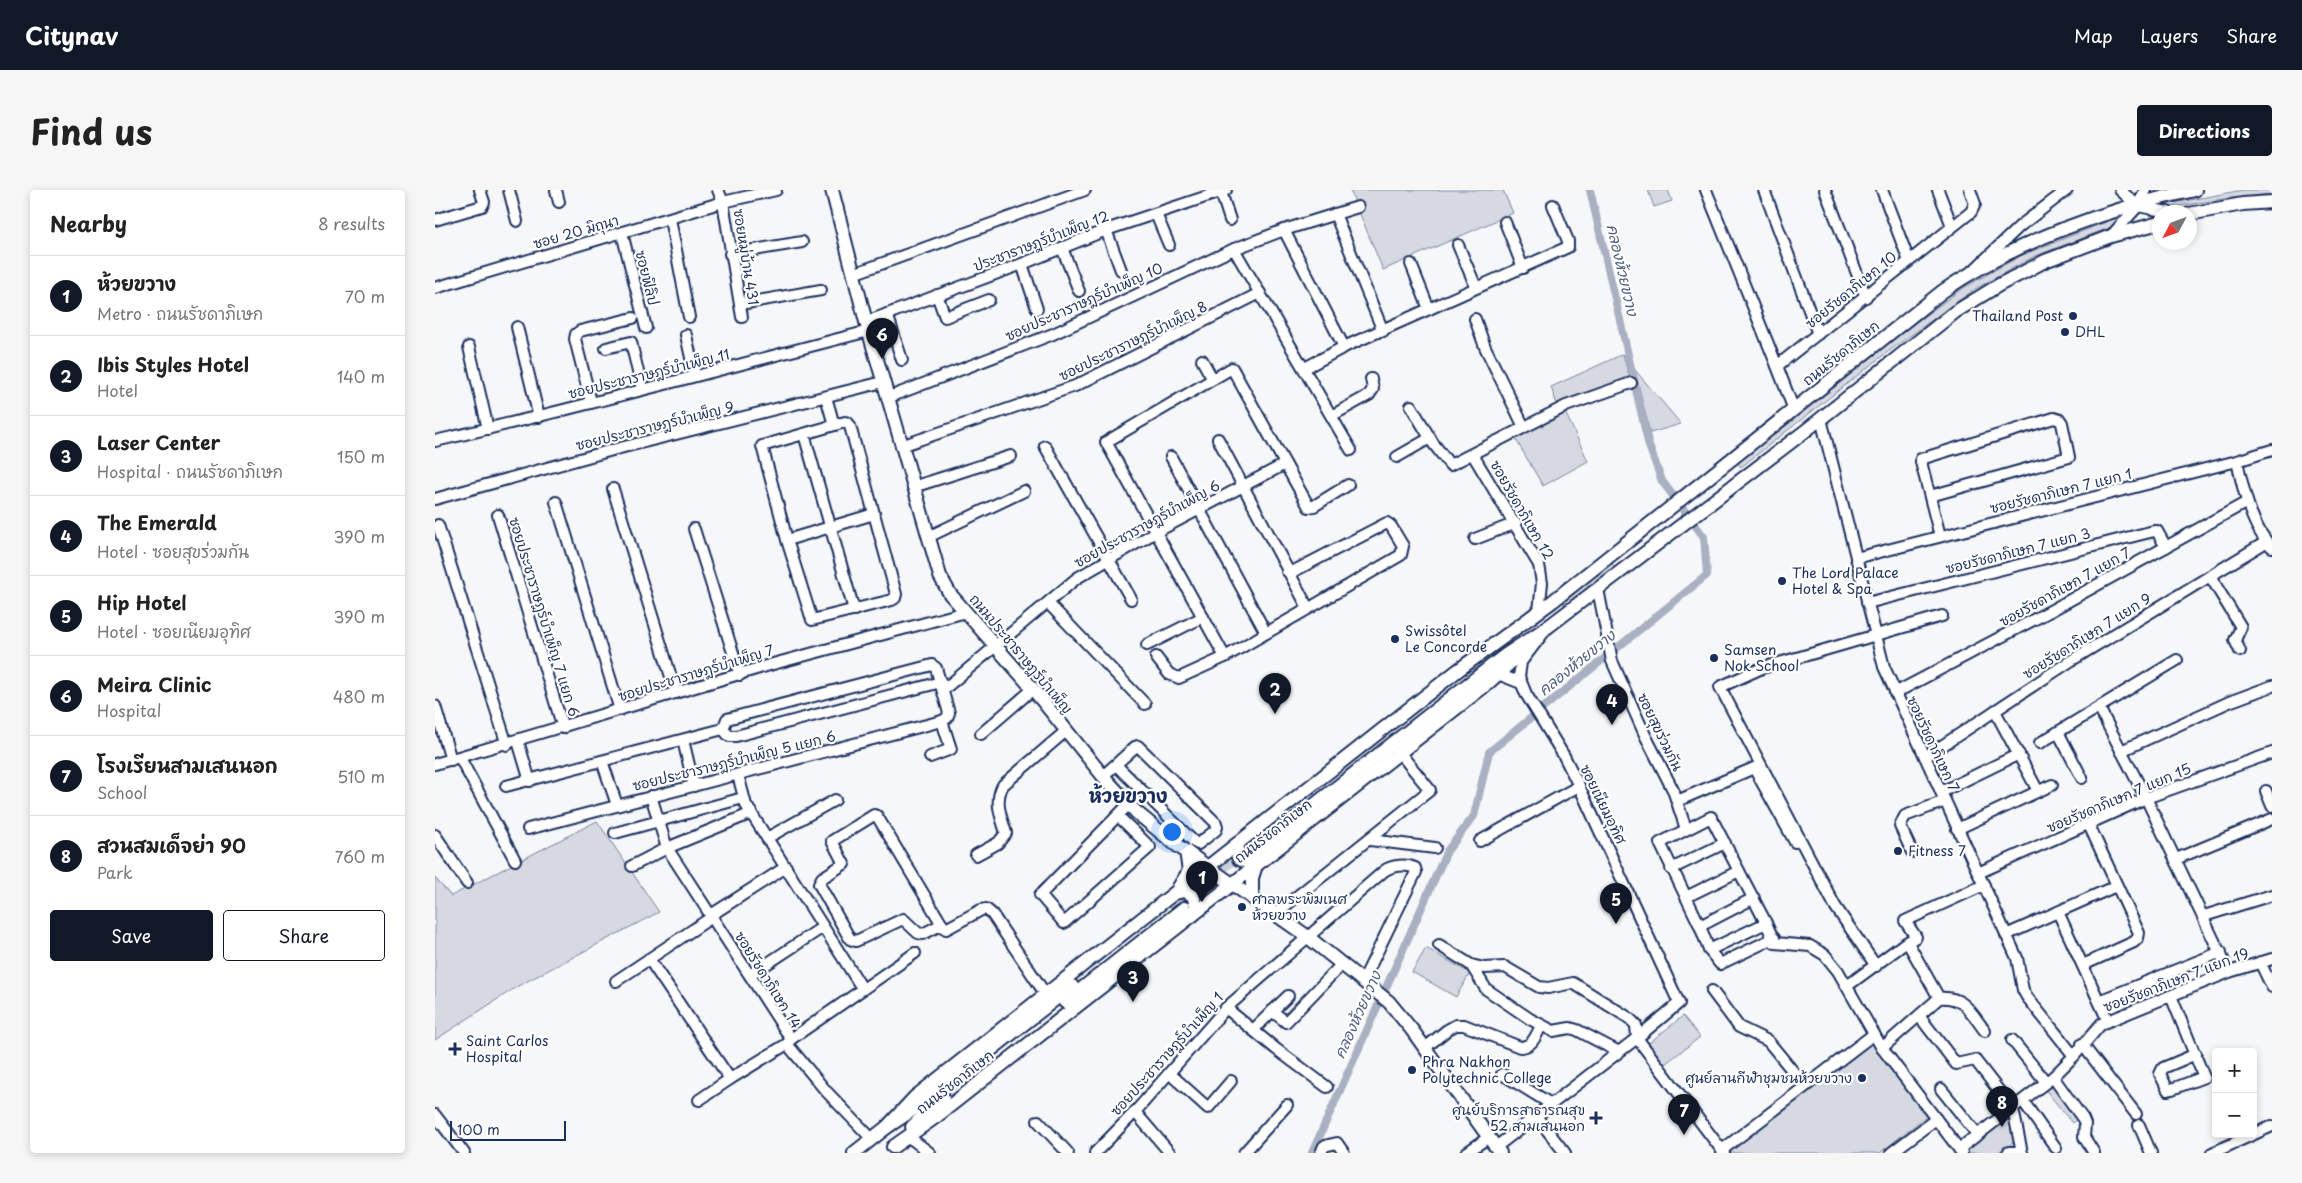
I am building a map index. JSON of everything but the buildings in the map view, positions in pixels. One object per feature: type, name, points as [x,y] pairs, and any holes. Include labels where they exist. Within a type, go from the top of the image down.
[{"type":"main road","name":"ถนนประชาราษฎร์บำเพ็ญ","points":[[832,190],[867,327],[913,487],[940,576],[951,594],[1033,689],[1128,805],[1149,824],[1308,937],[1389,1002],[1425,1048],[1495,1146]]},
{"type":"main road","name":"ถนนรัชดาภิเษก","points":[[887,1127],[915,1098],[1046,995],[1183,904],[1231,883],[1249,851],[1457,671],[1541,610],[1943,291],[1974,270],[2037,240],[2103,215],[2195,190]]},
{"type":"main road","points":[[2197,213],[2243,204],[2272,202]]},
{"type":"main road","name":"ถนนรัชดาภิเษก","points":[[1249,851],[1504,656],[1549,626],[1647,552],[1821,419],[1955,312],[1979,296],[2045,261],[2111,236],[2152,225]]},
{"type":"main road","name":"ถนนรัชดาภิเษก","points":[[889,1150],[909,1138],[1183,904],[1210,867],[1249,851],[1399,752],[1498,674],[1549,626]]},
{"type":"main road","points":[[1183,904],[1189,871],[1186,851]]},
{"type":"main road","points":[[1249,851],[1252,898]]},
{"type":"main road","name":"ถนนรัชดาภิเษก","points":[[853,1153],[925,1101],[1183,904]]},
{"type":"main road","name":"ถนนรัชดาภิเษก","points":[[889,1150],[931,1108],[1183,904]]},
{"type":"main road","points":[[2009,1153],[2018,1153]]},
{"type":"street","points":[[435,220],[482,206],[484,202],[480,190]]},
{"type":"street","points":[[509,190],[517,221]]},
{"type":"street","points":[[556,190],[559,202]]},
{"type":"street","points":[[718,190],[723,202],[776,190]]},
{"type":"street","points":[[853,274],[1085,190]]},
{"type":"street","points":[[1706,190],[1794,410]]},
{"type":"street","points":[[1764,190],[1819,334]]},
{"type":"street","points":[[1825,190],[1866,297]]},
{"type":"street","points":[[1882,190],[1909,261]]},
{"type":"street","points":[[1938,190],[1952,226]]},
{"type":"street","name":"ซอยรัชดาภิเษก 10","points":[[1777,366],[1971,212],[1975,204],[1970,190]]},
{"type":"street","points":[[1974,270],[2020,226],[2067,190]]},
{"type":"street","points":[[2120,190],[2139,206],[2152,209]]},
{"type":"street","points":[[2111,236],[2139,206],[2145,190]]},
{"type":"street","points":[[1223,191],[1230,220]]},
{"type":"street","name":"ประชาราษฎร์บำเพ็ญ 12","points":[[867,327],[887,314],[1022,264],[1106,230],[1223,191]]},
{"type":"street","name":"ซอย 20 มิถุนา","points":[[435,288],[723,202]]},
{"type":"street","name":"ซอยหมู่บ้าน 431","points":[[723,202],[742,317]]},
{"type":"street","points":[[1305,368],[1344,347],[1568,247],[1568,241],[1553,205]]},
{"type":"street","name":"ซอยประชาราษฎร์บำเพ็ญ 10","points":[[887,398],[1053,334],[1234,248],[1358,207]]},
{"type":"street","points":[[1156,214],[1169,246]]},
{"type":"street","points":[[1335,214],[1383,331]]},
{"type":"street","points":[[669,219],[689,317]]},
{"type":"street","points":[[1505,222],[1523,268]]},
{"type":"street","points":[[1106,230],[1121,270]]},
{"type":"street","points":[[1284,230],[1344,347]]},
{"type":"street","name":"ซอยฟิลิป","points":[[622,233],[646,328]]},
{"type":"street","points":[[731,254],[802,242]]},
{"type":"street","points":[[1458,245],[1477,287]]},
{"type":"street","points":[[1062,248],[1079,291]]},
{"type":"street","points":[[1234,248],[1333,415],[1351,450]]},
{"type":"street","points":[[1022,264],[1037,309]]},
{"type":"street","points":[[1411,264],[1429,309]]},
{"type":"street","points":[[740,304],[821,290]]},
{"type":"street","name":"ซอยประชาราษฎร์บำเพ็ญ 8","points":[[901,446],[1075,386],[1260,293]]},
{"type":"street","points":[[937,295],[945,317],[989,300]]},
{"type":"street","points":[[887,314],[902,360]]},
{"type":"street","points":[[591,402],[575,339],[576,334],[580,331],[633,318]]},
{"type":"street","points":[[1475,320],[1485,347],[1524,427]]},
{"type":"street","points":[[517,327],[539,417]]},
{"type":"street","name":"ซอยประชาราษฎร์บำเพ็ญ 11","points":[[435,441],[539,417],[695,376],[867,327]]},
{"type":"street","points":[[686,335],[695,376]]},
{"type":"street","points":[[606,348],[631,342],[642,389]]},
{"type":"street","points":[[469,347],[488,429]]},
{"type":"street","points":[[1202,360],[1212,378]]},
{"type":"street","points":[[1225,657],[1106,442],[1212,378],[1232,368],[1309,507],[1314,506],[1348,485]]},
{"type":"street","points":[[1333,415],[1369,395],[1373,389],[1371,379]]},
{"type":"street","name":"ซอยประชาราษฎร์บำเพ็ญ 9","points":[[435,500],[616,449],[883,382]]},
{"type":"street","name":"ซอยรัชดาภิเษก 12","points":[[1411,406],[1430,438],[1450,465],[1473,455],[1566,406],[1631,383]]},
{"type":"street","points":[[826,397],[833,425]]},
{"type":"street","points":[[1929,496],[2069,457],[2060,420],[2054,418],[1921,459],[1929,496],[1940,536]]},
{"type":"street","name":"ซอยรัชดาภิเษก 7","points":[[1821,419],[1884,667],[2017,958],[2021,983],[2027,997],[2074,1056]]},
{"type":"street","points":[[845,422],[850,426],[896,594],[892,600],[812,620],[787,540],[762,446],[803,434],[845,422]]},
{"type":"street","points":[[803,434],[854,610]]},
{"type":"street","points":[[1218,438],[1308,608]]},
{"type":"street","points":[[1397,457],[1430,438]]},
{"type":"street","points":[[1045,446],[1131,599]]},
{"type":"street","name":"ซอยรัชดาภิเษก 7 แยก 1","points":[[1855,558],[2237,461],[2272,450]]},
{"type":"street","name":"ซอยรัชดาภิเษก 12","points":[[1473,455],[1515,523],[1541,572],[1541,610]]},
{"type":"street","points":[[913,487],[1011,456]]},
{"type":"street","points":[[1171,457],[1266,633]]},
{"type":"street","points":[[2237,461],[2247,502],[2269,544]]},
{"type":"street","name":"ซอยประชาราษฎร์บำเพ็ญ 6","points":[[942,686],[996,646],[1077,578],[1156,532],[1285,464]]},
{"type":"street","points":[[613,489],[675,693]]},
{"type":"street","points":[[928,537],[1024,491]]},
{"type":"street","points":[[556,502],[620,710]]},
{"type":"street","name":"ซอยรัชดาภิเษก 7 แยก 7","points":[[1895,693],[2247,502]]},
{"type":"street","points":[[787,540],[874,514]]},
{"type":"street","name":"ซอยประชาราษฎร์บำเพ็ญ 7 แยก 6","points":[[498,515],[563,728]]},
{"type":"street","points":[[1475,539],[1515,523]]},
{"type":"street","points":[[1156,656],[1169,674],[1179,678],[1225,657],[1401,555],[1403,546],[1391,526],[1387,524],[1294,571],[1287,571]]},
{"type":"street","points":[[438,525],[507,745]]},
{"type":"street","points":[[694,529],[741,675]]},
{"type":"street","name":"ซอยรัชดาภิเษก 7 แยก 3","points":[[1867,603],[2154,530],[2166,547]]},
{"type":"street","name":"ซอยรัชดาภิเษก 7 แยก 9","points":[[1925,757],[2072,660],[2210,576],[2269,544]]},
{"type":"street","points":[[2210,576],[2241,627],[2235,640],[2240,651]]},
{"type":"street","name":"ซอยสุขร่วมกัน","points":[[1597,589],[1612,661],[1677,801],[1685,829]]},
{"type":"street","points":[[1048,603],[1145,704]]},
{"type":"street","name":"ซอยประชาราษฎร์บำเพ็ญ 7","points":[[435,764],[507,745],[675,693],[966,612]]},
{"type":"street","points":[[1876,966],[1835,906],[1720,687],[1762,668],[1942,616]]},
{"type":"street","points":[[1147,645],[1203,617]]},
{"type":"street","points":[[1521,683],[1519,677],[1521,662],[1549,626]]},
{"type":"street","points":[[2040,743],[2177,660]]},
{"type":"street","points":[[723,729],[727,719],[935,665],[949,713],[945,720],[951,748],[930,757]]},
{"type":"street","points":[[1498,674],[1521,683]]},
{"type":"street","name":"ซอยเนียมอุทิศ","points":[[1521,683],[1564,756],[1579,786],[1679,1003],[1637,1038]]},
{"type":"street","points":[[723,729],[729,736],[735,736],[942,686]]},
{"type":"street","points":[[2121,751],[2229,702],[2272,686]]},
{"type":"street","points":[[981,734],[1033,689]]},
{"type":"street","points":[[435,706],[456,759],[515,860]]},
{"type":"street","points":[[2099,708],[2146,798],[2204,916],[2229,972]]},
{"type":"street","points":[[1995,711],[2038,791]]},
{"type":"street","name":"ซอยประชาราษฎร์บำเพ็ญ 5 แยก 6","points":[[528,829],[945,720]]},
{"type":"street","points":[[506,786],[723,729]]},
{"type":"street","points":[[976,856],[998,843],[1006,833],[998,805],[1003,785],[1066,731]]},
{"type":"street","points":[[2058,732],[2082,778]]},
{"type":"street","points":[[683,740],[694,786]]},
{"type":"street","points":[[518,741],[530,781]]},
{"type":"street","points":[[1103,776],[1116,764],[1135,747],[1143,748],[1215,823],[1217,826],[1216,830],[1202,842],[1198,844],[1194,842],[1116,764]]},
{"type":"street","points":[[1275,914],[1370,840],[1430,790],[1399,752]]},
{"type":"street","name":"ซอยรัชดาภิเษก 7 แยก 15","points":[[1977,873],[2089,825],[2146,798],[2272,753]]},
{"type":"street","points":[[1912,852],[1900,826],[1900,822],[1905,816],[2019,754]]},
{"type":"street","points":[[602,761],[617,806]]},
{"type":"street","points":[[1677,801],[1754,768],[1825,897],[1835,906]]},
{"type":"street","points":[[738,775],[743,798],[751,813],[862,988]]},
{"type":"street","points":[[1957,829],[2052,785]]},
{"type":"street","points":[[1480,841],[1579,786]]},
{"type":"street","points":[[2267,791],[2272,806]]},
{"type":"street","name":"ซอยรัชดาภิเษก 14","points":[[651,796],[667,848],[750,974],[789,1041],[826,1091],[871,1139]]},
{"type":"street","points":[[615,833],[743,798]]},
{"type":"street","points":[[767,838],[835,800]]},
{"type":"street","points":[[1118,816],[1150,846],[1064,923],[1040,895],[1128,805]]},
{"type":"street","points":[[632,866],[667,848],[751,813]]},
{"type":"street","points":[[941,924],[923,934],[918,933],[903,920],[856,941],[850,939],[819,884],[822,878],[844,864],[832,840],[874,815],[877,816],[941,924],[946,929],[981,910],[987,909],[1046,995]]},
{"type":"street","points":[[1774,938],[1723,964],[1718,962],[1709,950],[1700,926],[1671,870],[1660,843],[1711,817],[1766,922],[1774,938],[1775,943],[1810,946],[1825,955],[1839,971],[1881,1048],[1960,1151]]},
{"type":"street","points":[[2176,859],[2272,820]]},
{"type":"street","points":[[2083,965],[2138,938],[2139,933],[2089,825]]},
{"type":"street","points":[[435,835],[467,883]]},
{"type":"street","points":[[1370,840],[1435,848]]},
{"type":"street","points":[[1671,870],[1725,844]]},
{"type":"street","name":"ซอยประชาราษฎร์บำเพ็ญ 1","points":[[1095,1153],[1135,1112],[1226,1008],[1388,868],[1412,866],[1416,872],[1363,980]]},
{"type":"street","points":[[616,981],[786,867]]},
{"type":"street","points":[[1685,897],[1739,871]]},
{"type":"street","points":[[1847,986],[1916,937],[1905,921],[1984,885]]},
{"type":"street","points":[[2006,935],[2117,886]]},
{"type":"street","points":[[2204,916],[2272,895]]},
{"type":"street","points":[[1700,926],[1753,898]]},
{"type":"street","points":[[2058,912],[2108,1021]]},
{"type":"street","points":[[1709,950],[1766,922]]},
{"type":"street","points":[[750,974],[823,928]]},
{"type":"street","points":[[1904,944],[1911,945],[1939,998]]},
{"type":"street","points":[[1439,945],[1471,965],[1484,968],[1505,967],[1539,987],[1548,988],[1573,982],[1633,1021],[1636,1025],[1637,1038],[1723,1152],[1805,1086],[1874,1034]]},
{"type":"street","points":[[2099,1001],[2221,952]]},
{"type":"street","points":[[699,1100],[789,1041],[862,988],[915,953]]},
{"type":"street","points":[[649,959],[730,1079]]},
{"type":"street","name":"ซอยรัชดาภิเษก 7 แยก 19","points":[[1960,1151],[2049,1080],[2074,1056],[2082,1044],[2101,1024],[2229,972],[2272,959]]},
{"type":"street","points":[[2260,962],[2272,988]]},
{"type":"street","points":[[1273,1011],[1286,1022],[1342,964]]},
{"type":"street","points":[[1471,965],[1486,989],[1541,1026],[1553,1031],[1570,1028],[1577,1030],[1619,1052]]},
{"type":"street","points":[[1712,991],[1739,1027],[1768,1041],[1805,1086]]},
{"type":"street","points":[[1253,1030],[1288,996]]},
{"type":"street","points":[[2171,996],[2196,1054]]},
{"type":"street","points":[[1881,1048],[1920,1017],[1939,998],[1950,997],[1959,1000],[1985,1031]]},
{"type":"street","points":[[1226,1008],[1327,1087]]},
{"type":"street","points":[[1920,1017],[1956,1064],[1975,1060],[2013,1109],[2022,1153]]},
{"type":"street","points":[[1425,1048],[1456,1025],[1464,1025],[1521,1047],[1526,1047],[1531,1044],[1541,1026]]},
{"type":"street","points":[[1466,1153],[1495,1146],[1637,1038]]},
{"type":"street","points":[[2012,1040],[2083,1119],[2085,1124],[2084,1137],[2094,1153]]},
{"type":"street","points":[[2082,1044],[2136,1114]]},
{"type":"street","points":[[1169,1073],[1208,1108],[1231,1081]]},
{"type":"street","points":[[1502,1074],[1551,1104]]},
{"type":"street","points":[[1941,1089],[1978,1135]]},
{"type":"street","points":[[2023,1101],[2056,1148]]},
{"type":"street","points":[[1244,1153],[1287,1105]]},
{"type":"street","points":[[1135,1112],[1165,1151]]},
{"type":"street","points":[[435,1115],[464,1153]]},
{"type":"street","points":[[1536,1116],[1565,1153]]},
{"type":"street","points":[[1891,1153],[1936,1119]]},
{"type":"street","points":[[1037,1121],[1068,1153]]},
{"type":"street","points":[[2139,1125],[2151,1153]]},
{"type":"street","points":[[2212,1153],[2272,1126]]},
{"type":"street","points":[[909,1138],[929,1153]]},
{"type":"street","points":[[1321,1153],[1324,1146],[1337,1143],[1344,1153]]},
{"type":"shaded area","points":[[1350,190],[1503,190],[1513,213],[1383,270]]},
{"type":"shaded area","points":[[1648,190],[1668,190],[1672,201],[1654,207]]},
{"type":"shaded area","points":[[2243,190],[2272,190],[2272,194],[2186,205],[2163,205]]},
{"type":"shaded area","points":[[2121,216],[2114,226],[2033,257],[1975,289],[1885,354],[1741,467],[1737,462],[1904,331],[1963,288],[2020,256]]},
{"type":"shaded area","points":[[1623,354],[1630,380],[1557,405],[1551,387]]},
{"type":"shaded area","points":[[1635,370],[1681,424],[1650,433]]},
{"type":"shaded area","points":[[1565,412],[1588,461],[1543,486],[1515,438]]},
{"type":"shaded area","points":[[1610,562],[1615,567],[1569,602],[1563,604],[1570,595]]},
{"type":"shaded area","points":[[597,821],[659,912],[518,986],[435,1040],[435,878],[451,896]]},
{"type":"shaded area","points":[[1426,948],[1470,973],[1456,997],[1412,972]]},
{"type":"shaded area","points":[[1683,1016],[1700,1037],[1665,1064],[1649,1043]]},
{"type":"shaded area","name":"ศูนย์ลานกีฬาชุมชนห้วยขวาง","points":[[1872,1040],[1928,1115],[1880,1153],[1727,1153]]},
{"type":"shaded area","points":[[2051,1083],[2077,1119],[2072,1123],[2044,1088]]},
{"type":"shaded area","points":[[2008,1115],[2014,1138],[2013,1143],[1997,1153],[1966,1153],[1963,1150]]},
{"type":"waterway","name":"คลองห้วยขวาง","points":[[1312,1153],[1447,851],[1474,816],[1489,752],[1707,575],[1704,537],[1662,481],[1649,446],[1590,190]]},
{"type":"tunnel","points":[[1179,901],[1248,847]]},
{"type":"place","name":"Thailand Post","points":[[2073,316]]},
{"type":"place","name":"DHL","points":[[2065,332]]},
{"type":"place","name":"Meira Clinic","points":[[882,359]]},
{"type":"place","name":"The Lord Palace Hotel & Spa","points":[[1782,581]]},
{"type":"place","name":"Swissôtel Le Concorde","points":[[1395,639]]},
{"type":"place","name":"Samsen Nok School","points":[[1714,658]]},
{"type":"place","name":"Ibis Styles Hotel","points":[[1275,714]]},
{"type":"place","name":"The Emerald","points":[[1612,725]]},
{"type":"place","name":"Fitness 7","points":[[1898,851]]},
{"type":"place","name":"ห้วยขวาง","points":[[1202,902]]},
{"type":"place","name":"ศาลพระพิฆเนศ ห้วยขวาง","points":[[1242,907]]},
{"type":"place","name":"Hip Hotel","points":[[1616,924]]},
{"type":"place","name":"Laser Center","points":[[1133,1002]]},
{"type":"place","name":"Saint Carlos Hospital","points":[[455,1049]]},
{"type":"place","name":"Phra Nakhon Polytechnic College","points":[[1412,1070]]},
{"type":"place","name":"ศูนย์ลานกีฬาชุมชนห้วยขวาง","points":[[1862,1078]]},
{"type":"place","name":"ศูนย์บริการสาธารณสุข 52 สามเสนนอก","points":[[1596,1118]]},
{"type":"place","name":"สวนสมเด็จย่า 90","points":[[2002,1127]]},
{"type":"place","name":"โรงเรียนสามเสนนอก","points":[[1684,1135]]},
{"type":"district","name":"ห้วยขวาง","points":[[1128,796]]}]
